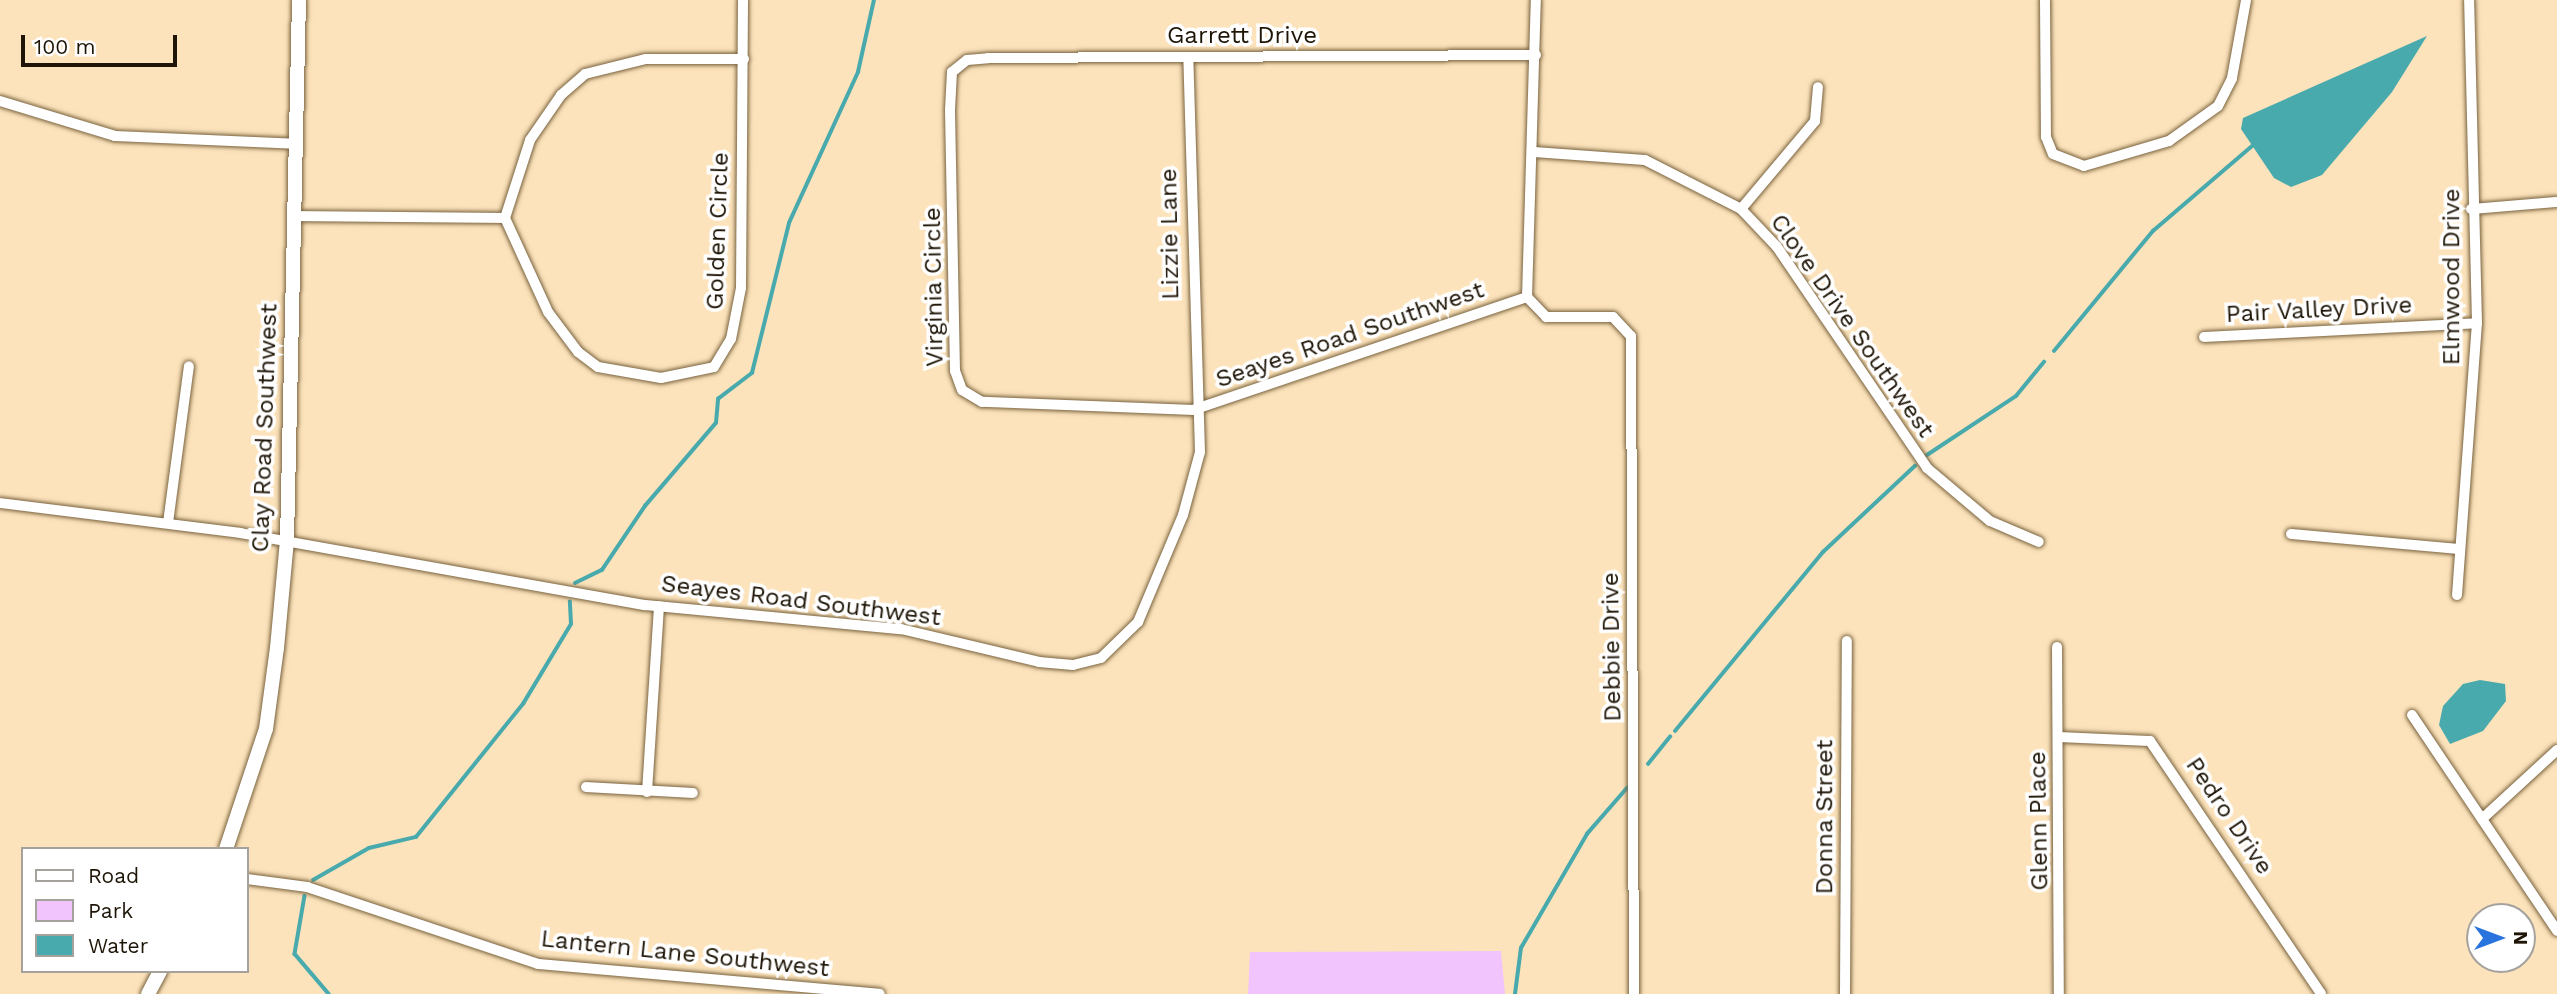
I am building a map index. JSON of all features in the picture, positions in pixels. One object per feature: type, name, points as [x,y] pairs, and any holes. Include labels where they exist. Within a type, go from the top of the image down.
[{"type":"street","name":"Clay Road Southwest","points":[[227,847],[266,729],[287,541],[299,0]]},
{"type":"street","name":"Golden Circle","points":[[505,218],[548,312],[573,347],[598,368],[661,378],[713,367],[732,340],[741,288],[743,0]]},
{"type":"street","points":[[1527,297],[1534,152],[1536,0]]},
{"type":"street","points":[[2045,0],[2042,113],[2053,154],[2065,163],[2126,158],[2169,141],[2218,106],[2234,65],[2246,0]]},
{"type":"street","name":"Elmwood Drive","points":[[2456,595],[2477,323],[2471,209],[2475,72],[2469,0]]},
{"type":"street","name":"Garrett Drive","points":[[952,72],[967,60],[988,58],[1536,55]]},
{"type":"street","name":"Lizzie Lane","points":[[1188,57],[1194,410]]},
{"type":"street","points":[[293,216],[505,218],[530,140],[561,95],[584,74],[646,59],[744,59]]},
{"type":"street","name":"Virginia Circle","points":[[952,72],[955,371],[962,390],[1011,407],[1194,410]]},
{"type":"street","points":[[1741,209],[1815,121],[1818,87]]},
{"type":"street","points":[[0,100],[115,136],[295,144]]},
{"type":"street","name":"Clove Drive Southwest","points":[[1534,152],[1645,160],[1741,209],[1777,247],[1927,468],[1980,515],[2039,542]]},
{"type":"street","points":[[2471,209],[2557,202]]},
{"type":"street","name":"Seayes Road Southwest","points":[[0,503],[168,523],[287,541],[659,606],[901,629],[1039,663],[1073,665],[1101,658],[1138,622],[1183,515],[1200,452],[1194,410],[1527,297]]},
{"type":"street","name":"Debbie Drive","points":[[1527,297],[1546,317],[1604,315],[1623,322],[1633,348],[1634,994]]},
{"type":"street","name":"Pair Valley Drive","points":[[2204,337],[2477,323]]},
{"type":"street","points":[[168,523],[189,366]]},
{"type":"street","points":[[2291,534],[2459,549]]},
{"type":"street","points":[[647,792],[659,606]]},
{"type":"street","name":"Donna Street","points":[[1844,994],[1847,641]]},
{"type":"street","name":"Glenn Place","points":[[2057,647],[2059,994]]},
{"type":"street","points":[[2412,715],[2557,931]]},
{"type":"street","name":"Pedro Drive","points":[[2058,737],[2150,741],[2321,994]]},
{"type":"street","points":[[2482,819],[2557,750]]},
{"type":"street","points":[[586,787],[693,793]]},
{"type":"street","name":"Lantern Lane Southwest","points":[[248,879],[307,887],[538,964],[880,994]]},
{"type":"street","points":[[148,994],[159,973]]},
{"type":"green space","points":[[1501,951],[1505,994],[1248,994],[1250,952]]},
{"type":"water","points":[[2427,36],[2392,92],[2322,175],[2291,187],[2274,178],[2241,129],[2243,118]]},
{"type":"water","points":[[2480,680],[2505,684],[2506,701],[2483,731],[2450,744],[2439,725],[2443,706],[2463,684]]},
{"type":"waterway","points":[[575,583],[602,570],[645,506],[716,423],[718,399],[752,373],[789,223],[858,72],[874,0]]},
{"type":"waterway","points":[[2054,351],[2153,231],[2252,146]]},
{"type":"waterway","points":[[1927,455],[2016,396],[2044,362]]},
{"type":"waterway","points":[[1675,731],[1823,552],[1915,466]]},
{"type":"waterway","points":[[313,880],[369,848],[416,837],[523,704],[571,624],[570,602]]},
{"type":"waterway","points":[[1648,764],[1670,737]]},
{"type":"waterway","points":[[1515,994],[1521,948],[1587,834],[1627,788]]},
{"type":"waterway","points":[[305,896],[295,954],[329,994]]}]
